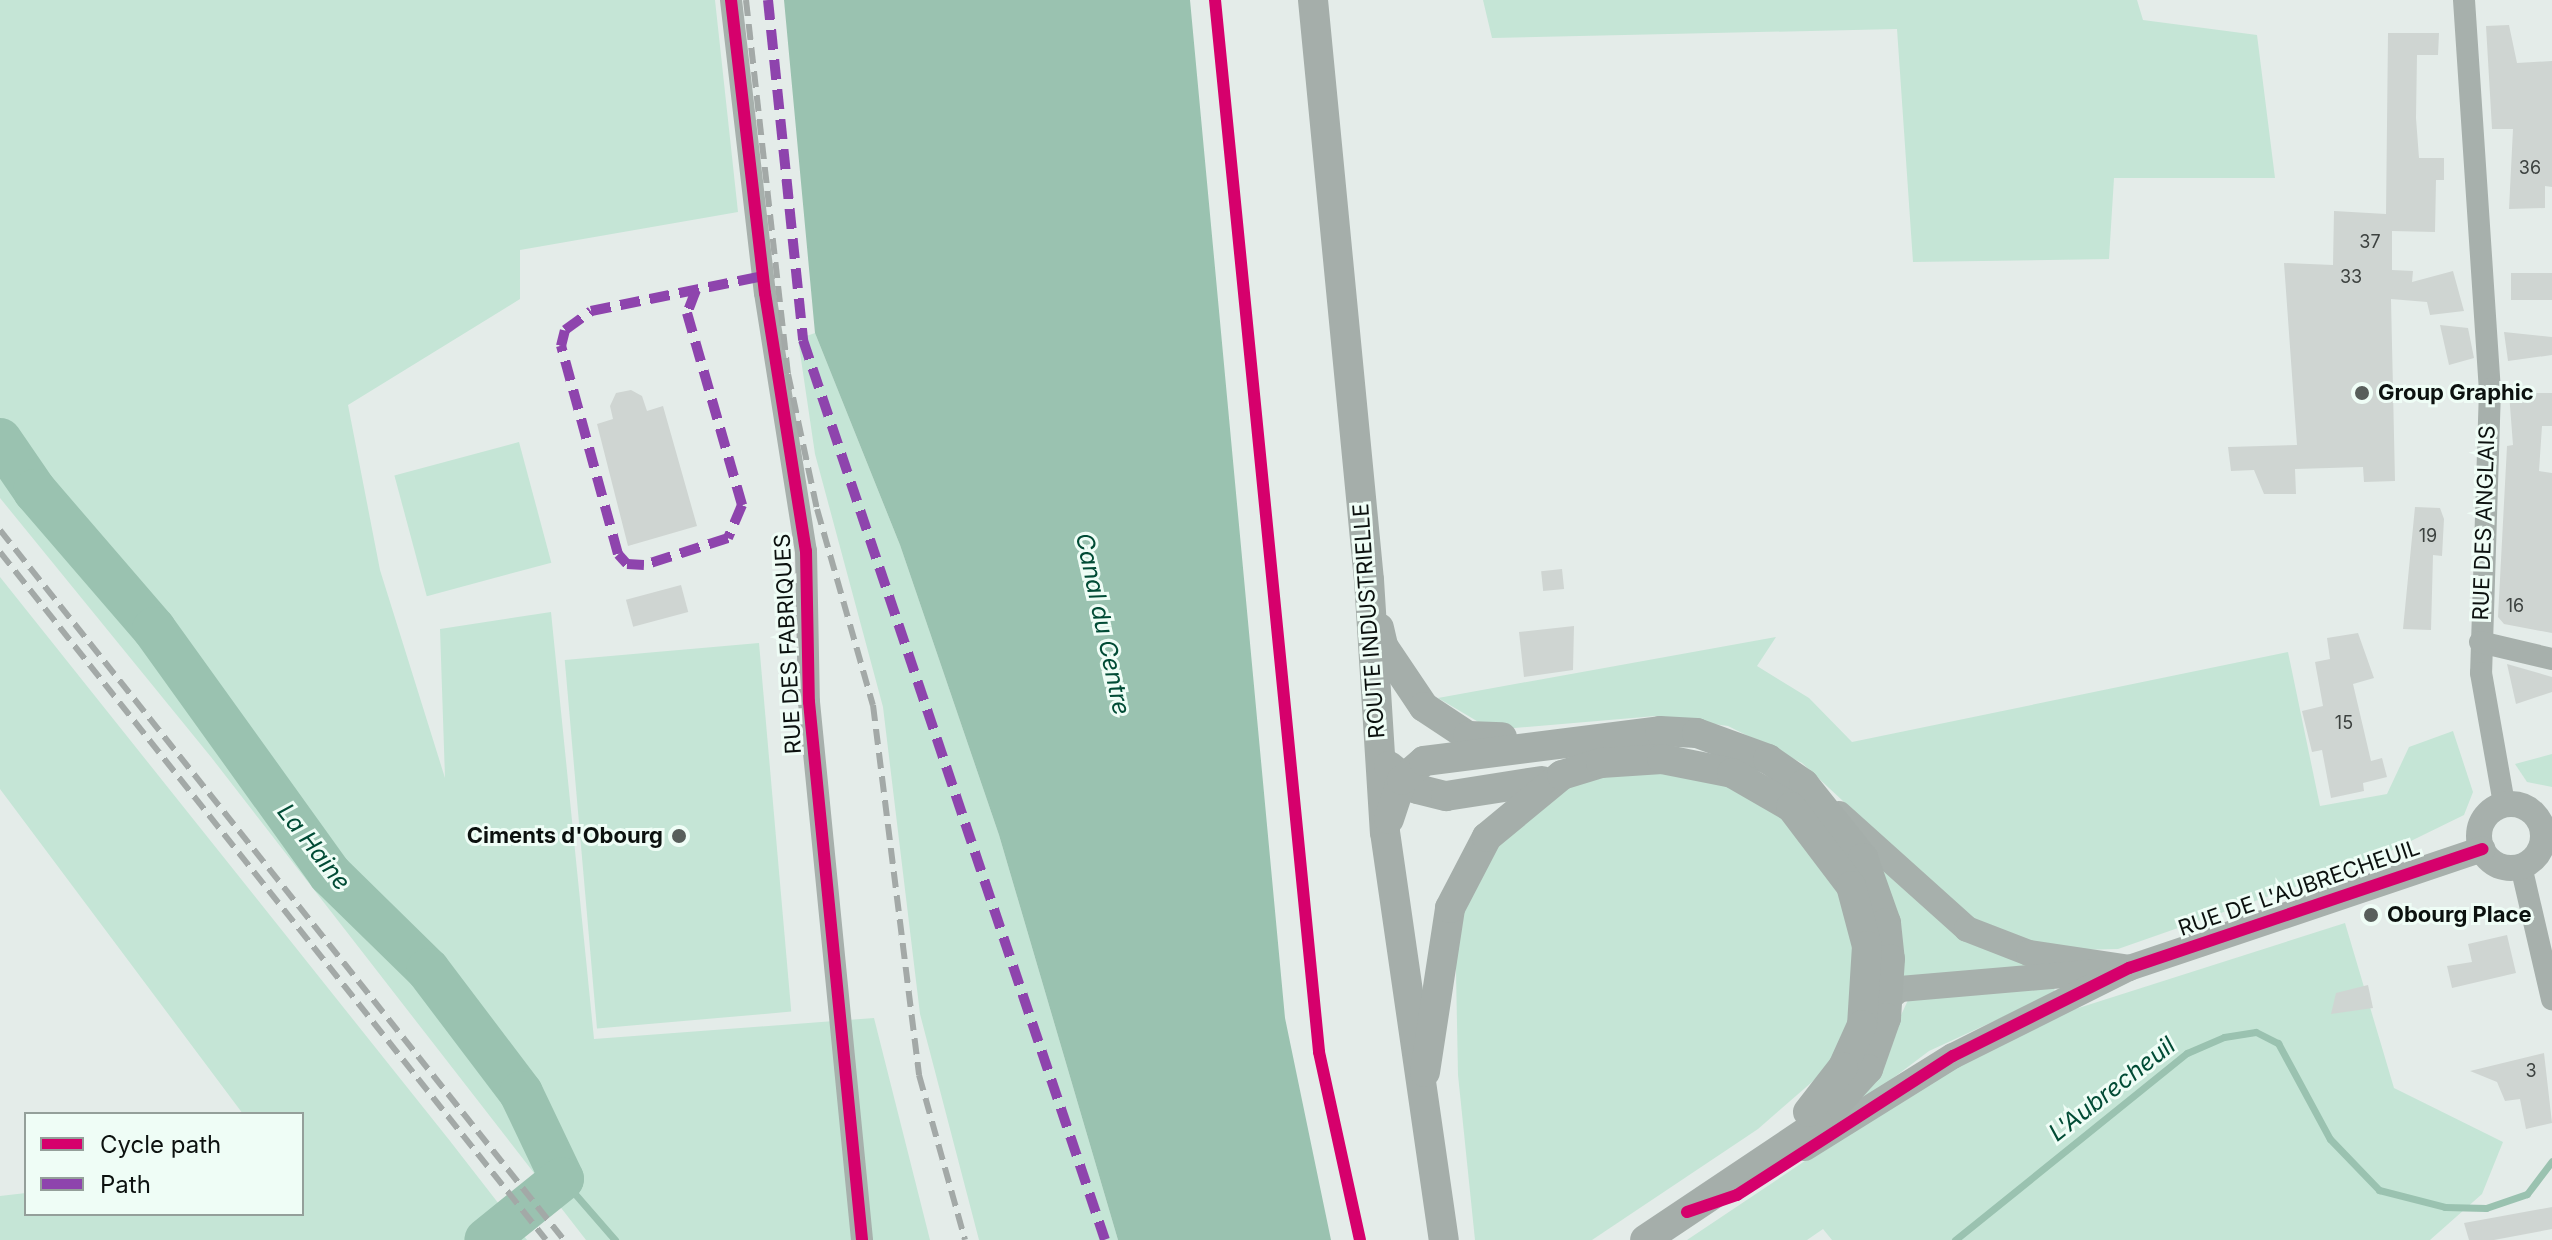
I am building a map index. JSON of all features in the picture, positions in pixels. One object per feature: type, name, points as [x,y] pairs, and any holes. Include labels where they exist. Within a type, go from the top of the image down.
[{"type":"main road","name":"ROUTE INDUSTRIELLE","points":[[1313,0],[1369,580],[1385,832],[1420,1110],[1444,1240]]},
{"type":"main road","points":[[1369,580],[1383,646],[1424,707],[1448,728],[1495,738],[1660,731],[1730,742],[1768,759],[1815,796],[1863,858],[1875,886],[1886,923],[1888,995],[1879,1044],[1856,1088],[1818,1124],[1645,1240]]},
{"type":"main road","points":[[1385,832],[1402,780],[1410,769],[1440,757],[1660,731]]},
{"type":"main road","points":[[1378,751],[1402,780],[1446,796],[1471,796],[1630,760],[1703,763],[1791,807],[1838,863],[1861,910],[1867,946],[1862,1025],[1822,1098],[1741,1176]]},
{"type":"main road","points":[[1420,1110],[1443,938],[1464,873],[1505,817],[1562,775]]},
{"type":"street","name":"RUE DES FABRIQUES","points":[[731,0],[765,293],[806,551],[809,702],[862,1240]]},
{"type":"street","name":"RUE DES ANGLAIS","points":[[2464,0],[2490,389],[2480,642],[2528,804]]},
{"type":"street","points":[[2480,642],[2552,659]]},
{"type":"street","points":[[1815,796],[1967,929],[2029,953],[2129,968]]},
{"type":"street","points":[[2537,854],[2494,863],[2482,849],[2485,816],[2528,804],[2544,833],[2537,854],[2552,999]]},
{"type":"street","name":"RUE DE L'AUBRECHEUIL","points":[[2129,968],[2482,849]]},
{"type":"street","points":[[1862,1025],[1888,995],[1939,984],[2029,982],[2129,968]]},
{"type":"street","points":[[1687,1212],[1737,1195],[1953,1056],[2129,968]]},
{"type":"shaded area","points":[[0,0],[715,0],[738,212],[520,250],[520,299],[348,405],[380,570],[445,778],[440,629],[551,612],[594,1039],[874,1018],[930,1240],[586,1240],[211,757],[0,498]]},
{"type":"shaded area","points":[[1483,0],[2137,0],[2143,20],[2257,35],[2275,178],[2114,178],[2109,259],[1913,262],[1897,29],[1492,38]]},
{"type":"shaded area","points":[[815,333],[900,545],[999,835],[1118,1240],[979,1240],[920,1014],[883,707],[815,454],[798,339]]},
{"type":"shaded area","points":[[519,442],[551,563],[427,596],[394,475]]},
{"type":"shaded area","points":[[0,577],[527,1240],[0,1240],[0,1196],[24,1193],[24,1216],[304,1216],[304,1112],[242,1112],[0,789]]},
{"type":"shaded area","points":[[1776,637],[1757,666],[1809,698],[1852,742],[2288,652],[2320,806],[2387,794],[2409,747],[2453,731],[2473,792],[2464,815],[2372,860],[2118,949],[2076,950],[2031,944],[1966,915],[1802,763],[1728,726],[1656,716],[1492,730],[1438,698]]},
{"type":"shaded area","name":"Ciments d'Obourg","points":[[759,643],[791,1012],[597,1029],[565,660]]},
{"type":"shaded area","points":[[2552,754],[2552,787],[2527,782],[2515,764]]},
{"type":"shaded area","points":[[1700,771],[1799,828],[1853,919],[1854,1006],[1835,1062],[1758,1129],[1592,1240],[1475,1240],[1458,1075],[1455,920],[1469,882],[1526,810],[1597,773]]},
{"type":"shaded area","points":[[1884,866],[2048,966],[1903,977],[1879,870]]},
{"type":"shaded area","points":[[2345,923],[2394,1088],[2503,1142],[2482,1194],[2430,1240],[1832,1240],[1823,1229],[1807,1240],[1687,1240],[1920,1084],[2044,1019]]},
{"type":"shaded area","points":[[2054,987],[2055,993],[1929,1051],[1860,1103],[1909,998]]},
{"type":"water","name":"Canal du Centre","points":[[784,0],[1190,0],[1285,1018],[1331,1240],[1118,1240],[999,835],[900,545],[815,333]]},
{"type":"building","points":[[2509,25],[2517,63],[2552,61],[2552,187],[2545,186],[2545,208],[2509,209],[2513,129],[2492,129],[2486,26]]},
{"type":"building","points":[[2388,33],[2439,33],[2438,55],[2417,55],[2416,118],[2419,158],[2444,158],[2444,180],[2436,180],[2435,232],[2392,231],[2392,270],[2413,271],[2412,282],[2453,271],[2464,311],[2430,315],[2427,302],[2391,299],[2395,481],[2364,482],[2363,467],[2295,469],[2296,494],[2264,494],[2254,470],[2231,471],[2228,447],[2297,445],[2284,263],[2333,265],[2334,211],[2386,214]]},
{"type":"building","points":[[2511,273],[2552,273],[2552,300],[2511,300]]},
{"type":"building","points":[[2440,325],[2468,328],[2474,358],[2449,365]]},
{"type":"building","points":[[2504,332],[2552,337],[2552,355],[2508,361]]},
{"type":"building","points":[[631,390],[642,396],[647,411],[663,406],[697,526],[628,546],[597,424],[613,419],[610,406],[616,393]]},
{"type":"building","points":[[2509,393],[2552,393],[2552,426],[2542,426],[2539,471],[2552,473],[2552,633],[2504,624],[2498,617],[2507,446],[2513,445]]},
{"type":"building","points":[[2415,507],[2440,508],[2444,519],[2442,556],[2433,555],[2431,630],[2403,629]]},
{"type":"building","points":[[1562,569],[1564,589],[1543,591],[1541,571]]},
{"type":"building","points":[[681,585],[688,612],[633,627],[626,600]]},
{"type":"building","points":[[1574,626],[1573,670],[1524,677],[1519,632]]},
{"type":"building","points":[[2358,633],[2374,678],[2353,684],[2371,761],[2382,758],[2387,777],[2363,783],[2364,791],[2331,798],[2322,750],[2312,752],[2302,711],[2323,706],[2315,662],[2330,659],[2327,638]]},
{"type":"building","points":[[2507,664],[2552,677],[2552,692],[2516,704]]},
{"type":"building","points":[[2507,935],[2516,973],[2452,988],[2447,966],[2472,962],[2468,944]]},
{"type":"building","points":[[2368,985],[2373,1008],[2331,1014],[2336,993]]},
{"type":"building","points":[[2544,1053],[2552,1123],[2526,1129],[2520,1099],[2505,1101],[2497,1082],[2470,1071]]},
{"type":"building","points":[[2552,1207],[2552,1229],[2494,1240],[2469,1240],[2464,1223]]},
{"type":"waterway","name":"La Haine","points":[[0,440],[35,491],[154,629],[330,874],[428,970],[521,1093],[562,1179],[486,1240]]},
{"type":"waterway","name":"L'Aubrecheuil","points":[[1955,1240],[2187,1053],[2224,1037],[2256,1032],[2278,1043],[2330,1139],[2379,1190],[2445,1207],[2486,1208],[2527,1194],[2552,1161]]},
{"type":"waterway","name":"L'Aubrecheuil","points":[[562,1179],[615,1240]]},
{"type":"railway","points":[[746,0],[788,374],[817,509],[873,705],[919,1075],[965,1240]]},
{"type":"railway","points":[[0,530],[564,1240]]},
{"type":"railway","points":[[0,552],[546,1240]]},
{"type":"marked path","points":[[768,0],[803,340],[1105,1240]]},
{"type":"marked path","points":[[696,290],[687,313],[742,505],[728,538],[644,565],[627,564],[618,554],[561,346],[565,330],[591,311],[763,276]]},
{"type":"cycle path","points":[[731,0],[765,293],[806,551],[809,702],[862,1240]]},
{"type":"cycle path","points":[[1215,0],[1319,1052],[1360,1240]]},
{"type":"cycle path","points":[[1687,1212],[1737,1195],[1953,1056],[2129,968],[2482,849]]},
{"type":"place","name":"Group Graphic","points":[[2362,393]]},
{"type":"place","name":"Ciments d'Obourg","points":[[679,836]]},
{"type":"place","name":"Obourg Place","points":[[2371,915]]}]
